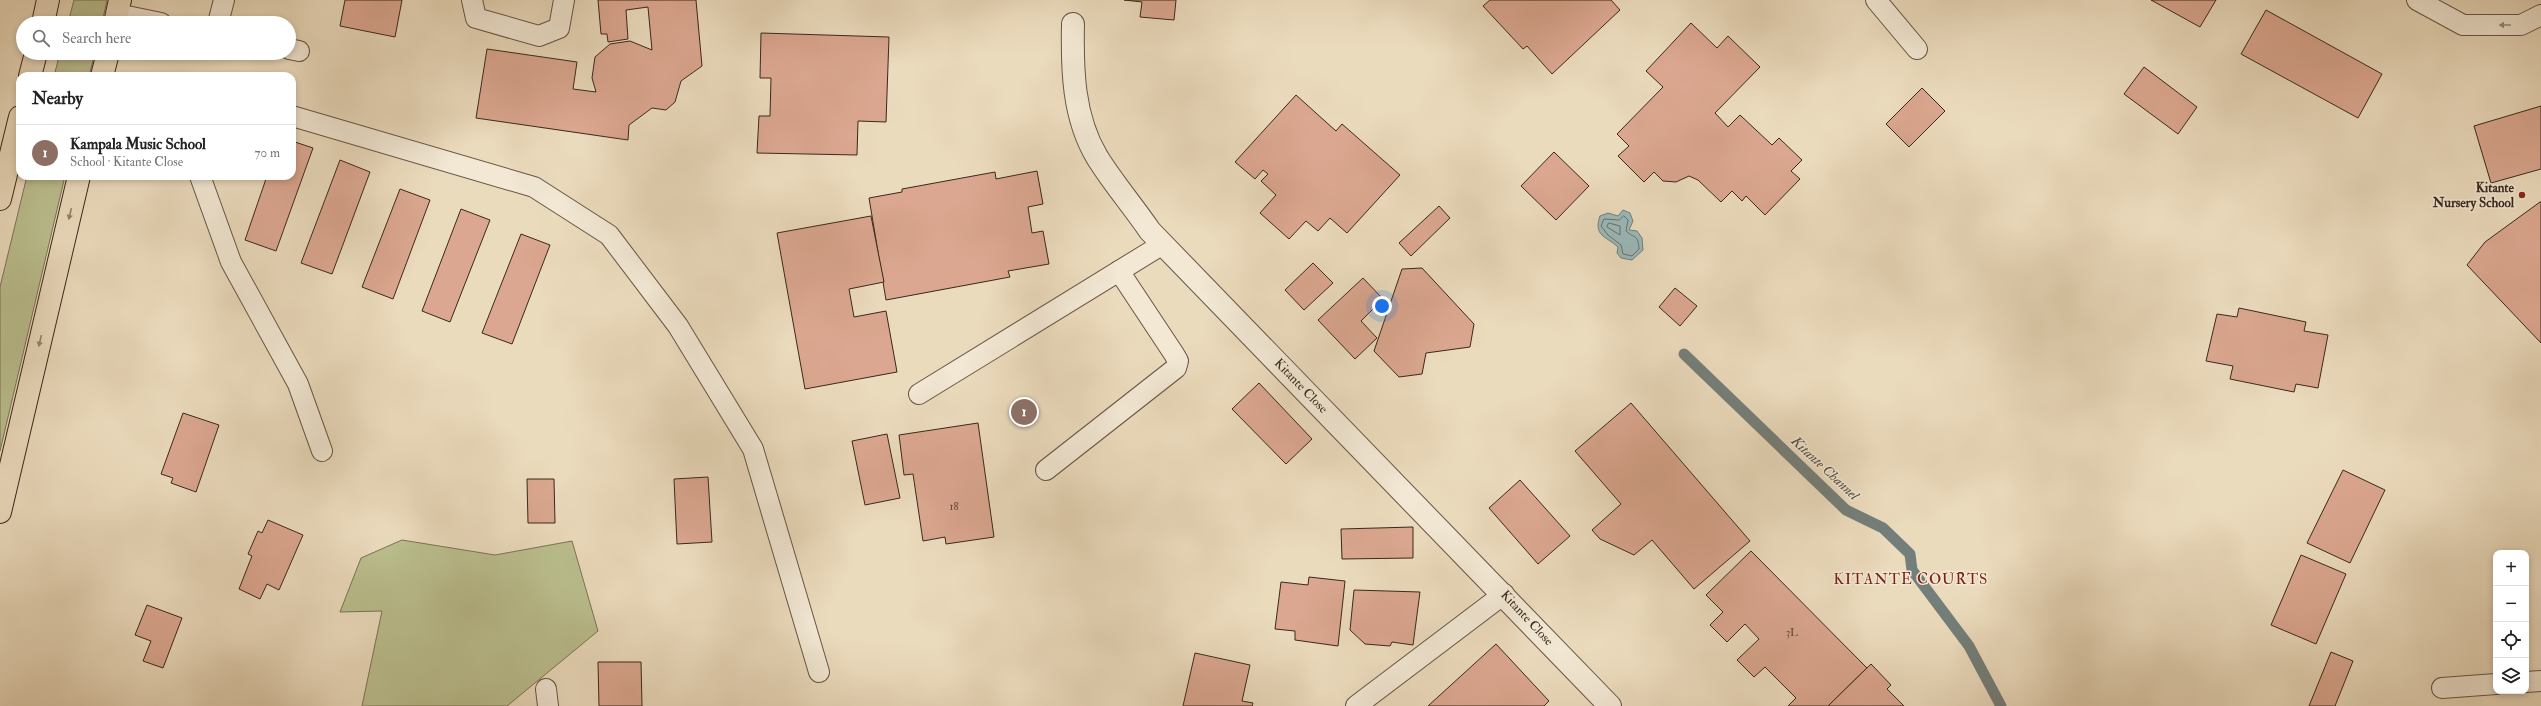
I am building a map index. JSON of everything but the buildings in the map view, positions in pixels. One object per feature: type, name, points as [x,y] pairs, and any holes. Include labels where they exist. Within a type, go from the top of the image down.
[{"type":"main road","points":[[45,16],[48,0]]},
{"type":"main road","points":[[31,72],[34,60]]},
{"type":"main road","points":[[103,72],[106,60]]},
{"type":"main road","points":[[0,199],[16,133]]},
{"type":"main road","points":[[0,512],[78,180]]},
{"type":"street","name":"Kitante Close","points":[[1073,24],[1072,62],[1081,121],[1097,156],[1150,231],[1504,594],[1610,706]]},
{"type":"lane","points":[[220,16],[224,0]]},
{"type":"lane","points":[[472,0],[476,18],[539,36],[559,28],[564,0]]},
{"type":"lane","points":[[1876,0],[1917,49]]},
{"type":"lane","points":[[2417,0],[2463,25],[2521,25],[2541,15]]},
{"type":"lane","points":[[117,12],[133,16]]},
{"type":"lane","points":[[296,117],[534,187],[609,235],[678,326],[753,449],[819,672]]},
{"type":"lane","points":[[201,180],[231,262],[298,384],[322,451]]},
{"type":"lane","points":[[919,394],[1163,244]]},
{"type":"lane","points":[[1046,470],[1176,368],[1178,361],[1174,354],[1119,271]]},
{"type":"lane","points":[[1356,706],[1504,594]]},
{"type":"lane","points":[[2529,682],[2541,681]]},
{"type":"lane","points":[[2442,688],[2493,684]]},
{"type":"green space","points":[[74,0],[107,0],[104,16],[70,16]]},
{"type":"green space","points":[[58,60],[93,60],[90,72],[55,72]]},
{"type":"green space","points":[[26,180],[64,180],[0,451],[0,287]]},
{"type":"green space","points":[[402,540],[495,555],[572,541],[598,631],[507,706],[362,706],[382,611],[340,612],[361,558]]},
{"type":"water","points":[[1623,210],[1630,213],[1633,221],[1629,230],[1637,231],[1642,238],[1643,250],[1632,260],[1621,258],[1617,253],[1618,247],[1602,235],[1598,228],[1600,216],[1608,213],[1618,216]]},
{"type":"waterway","name":"Kitante Channel","points":[[1684,354],[1846,510],[1883,528],[1910,554],[1912,570],[1969,646],[2001,706]]},
{"type":"place","name":"Kitante Nursery School","points":[[2522,195]]},
{"type":"place","name":"Kampala Music School","points":[[1024,412]]},
{"type":"district","name":"KITANTE COURTS","points":[[1911,579]]}]
